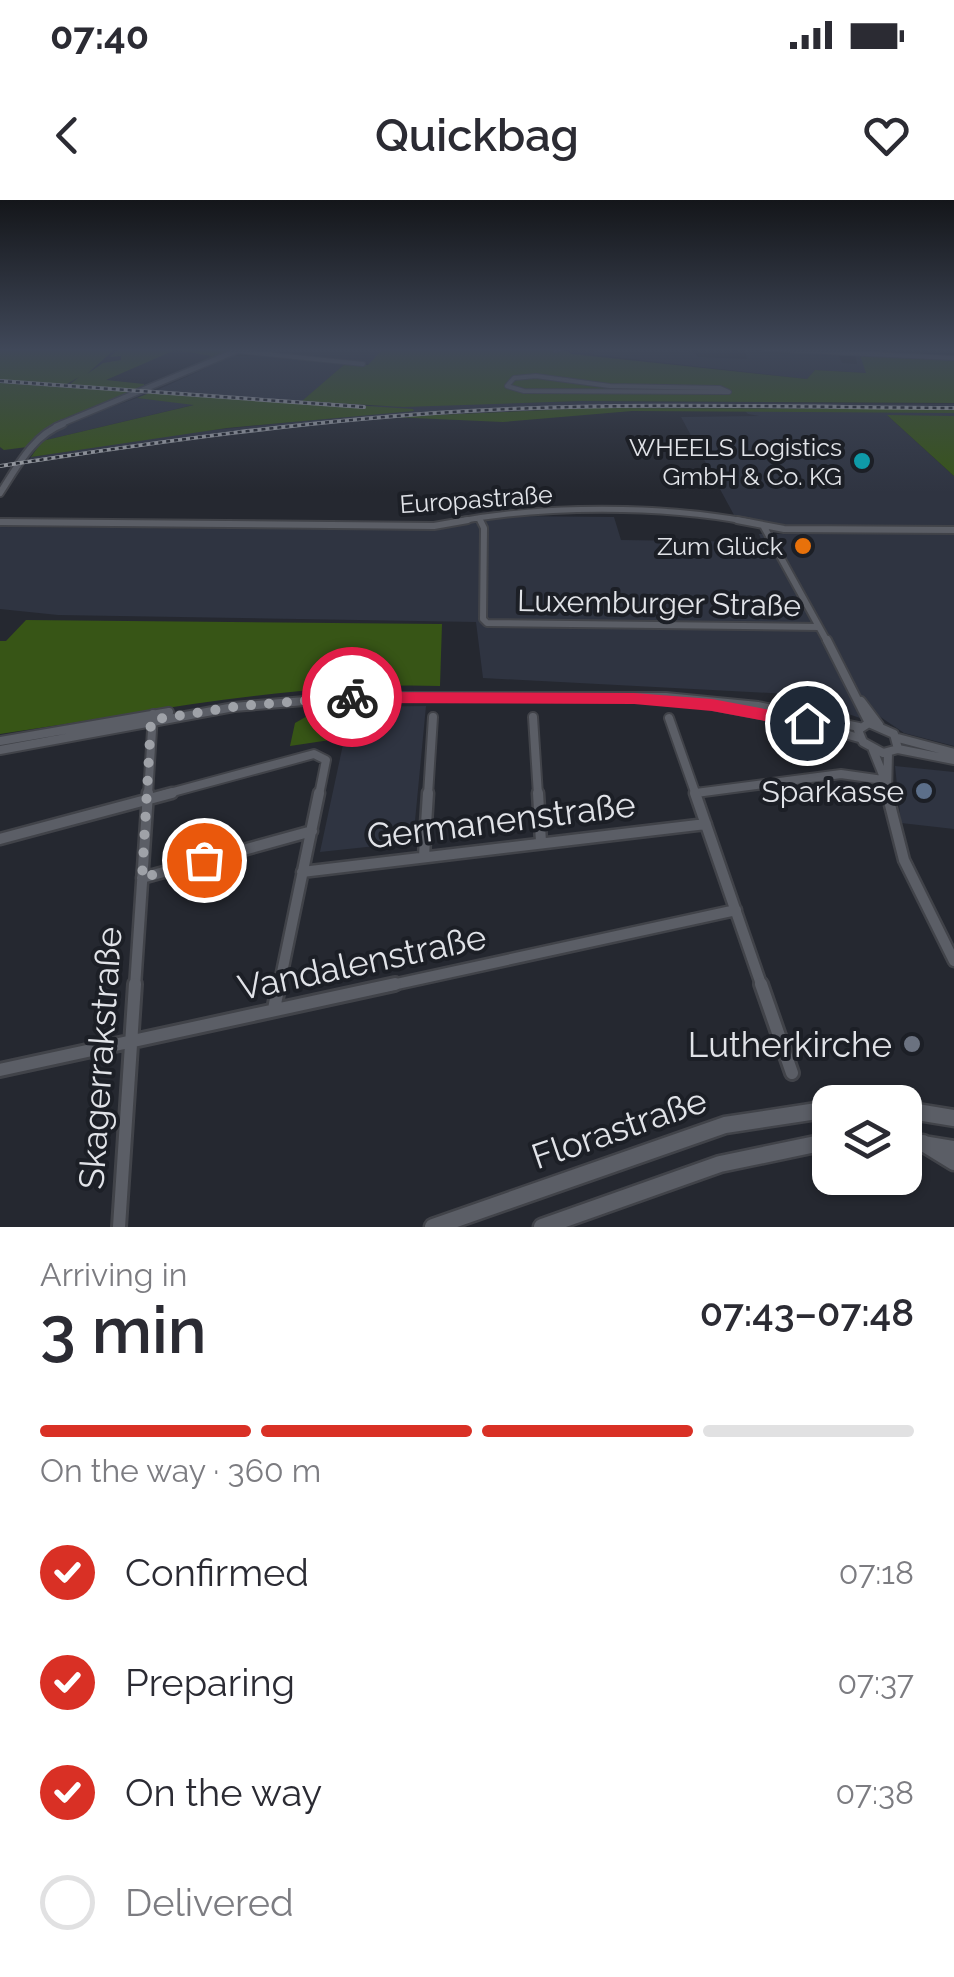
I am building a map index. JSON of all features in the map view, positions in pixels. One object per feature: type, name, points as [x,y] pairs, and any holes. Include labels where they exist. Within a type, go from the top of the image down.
[{"type":"street","points":[[0,493],[39,437],[54,426],[134,397]]},
{"type":"street","name":"Europastraße","points":[[0,522],[434,526],[514,512],[697,513],[764,528],[954,530]]},
{"type":"street","name":"Luxemburger Straße","points":[[479,518],[484,528],[483,619],[487,623],[818,627]]},
{"type":"street","points":[[764,528],[874,724],[898,738],[954,757]]},
{"type":"street","points":[[0,740],[234,707],[386,696],[634,698],[757,712],[859,733],[874,750],[883,777],[888,822],[954,961]]},
{"type":"street","points":[[0,750],[152,717]]},
{"type":"street","name":"Skagerrakstraße","points":[[119,1227],[152,717]]},
{"type":"street","points":[[424,856],[433,717]]},
{"type":"street","points":[[533,717],[541,842]]},
{"type":"street","points":[[669,718],[792,1073]]},
{"type":"street","points":[[859,733],[874,724]]},
{"type":"street","points":[[898,738],[898,749]]},
{"type":"street","points":[[874,750],[888,753],[898,749],[954,757]]},
{"type":"street","points":[[883,777],[888,753]]},
{"type":"street","points":[[0,840],[314,754],[326,760],[274,1010]]},
{"type":"street","points":[[696,793],[840,774],[883,777]]},
{"type":"street","name":"Germanenstraße","points":[[302,872],[706,824]]},
{"type":"street","points":[[142,878],[312,831]]},
{"type":"street","name":"Vandalenstraße","points":[[0,1070],[736,910]]},
{"type":"street","name":"Florastraße","points":[[433,1227],[724,1125],[812,1112]]},
{"type":"street","points":[[922,1113],[954,1118]]},
{"type":"street","points":[[922,1143],[954,1148]]},
{"type":"street","name":"Florastraße","points":[[542,1227],[707,1168],[812,1144]]},
{"type":"street","points":[[922,1146],[954,1162]]},
{"type":"shaded area","points":[[213,397],[307,397],[304,400],[366,406],[581,401],[954,404],[954,416],[888,416],[954,476],[954,525],[784,526],[734,515],[681,417],[759,416],[742,408],[594,408],[411,415],[254,430],[28,462],[31,457],[175,434],[413,410]]},
{"type":"shaded area","points":[[137,398],[197,404],[42,441],[72,421]]},
{"type":"shaded area","points":[[505,516],[614,517],[621,540],[762,542],[759,534],[954,534],[954,746],[904,733],[879,716],[860,718],[789,694],[483,678],[476,622],[58,615],[0,609],[0,527],[434,530]]},
{"type":"shaded area","points":[[426,706],[413,842],[320,852],[351,707]]},
{"type":"shaded area","points":[[895,766],[954,772],[954,829],[901,823]]},
{"type":"green space","points":[[0,397],[126,397],[50,426],[27,447],[0,447]]},
{"type":"green space","points":[[228,397],[414,411],[227,428],[31,457],[42,441],[194,405],[137,398]]},
{"type":"green space","points":[[307,397],[954,397],[954,403],[581,401],[403,407],[302,401]]},
{"type":"green space","points":[[594,408],[954,409],[954,413],[632,411],[503,422],[391,417]]},
{"type":"green space","points":[[887,415],[954,416],[954,476]]},
{"type":"green space","points":[[26,620],[442,624],[440,686],[275,693],[0,734],[0,641],[6,641]]},
{"type":"green space","points":[[336,714],[330,740],[290,746],[295,723],[309,715]]},
{"type":"railway","points":[[223,397],[364,407]]},
{"type":"railway","points":[[0,466],[233,433],[468,411],[650,406],[954,408]]},
{"type":"way so far","points":[[204,860],[142,878],[151,720],[240,706],[352,697]]},
{"type":"place","name":"WHEELS Logistics GmbH & Co. KG","points":[[862,461]]},
{"type":"place","name":"Zum Glück","points":[[803,546]]},
{"type":"place","name":"Sparkasse","points":[[924,791]]},
{"type":"place","name":"Lutherkirche","points":[[912,1044]]},
{"type":"route","points":[[352,697],[634,698],[712,705],[807,723]]}]
